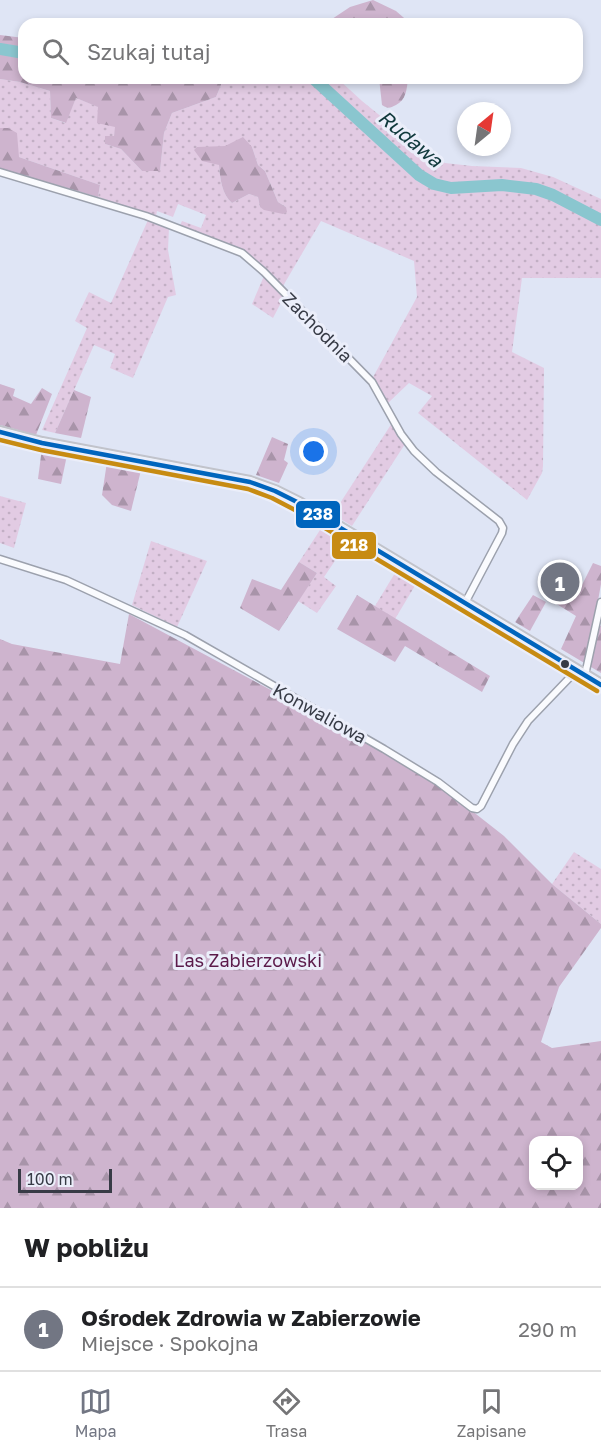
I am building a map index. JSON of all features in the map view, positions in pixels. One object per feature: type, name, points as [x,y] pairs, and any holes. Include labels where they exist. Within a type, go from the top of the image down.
[{"type":"main road","points":[[0,432],[42,443],[239,480],[267,488],[299,503],[601,685]]},
{"type":"street","name":"Zachodnia","points":[[0,172],[146,216],[242,253],[264,272],[372,382],[401,434],[414,451],[436,472],[499,521],[502,533],[465,603]]},
{"type":"street","name":"Konwaliowa","points":[[0,559],[66,580],[185,635],[374,743],[438,782],[472,808],[477,809],[481,806],[513,744],[528,721],[580,673]]},
{"type":"street","points":[[580,673],[601,602]]},
{"type":"shaded area","points":[[0,79],[27,84],[50,91],[51,118],[65,123],[76,98],[99,107],[116,127],[114,136],[105,144],[121,149],[142,171],[160,171],[164,133],[172,113],[216,97],[221,84],[344,84],[426,153],[445,163],[521,168],[553,177],[601,199],[601,278],[522,278],[512,352],[544,368],[543,466],[542,473],[527,500],[418,413],[432,396],[409,383],[388,403],[372,379],[417,297],[414,261],[321,221],[283,286],[242,250],[179,228],[182,221],[201,228],[206,215],[178,204],[173,217],[157,211],[156,216],[98,197],[100,185],[19,157],[8,128],[0,128]],"holes":[[[197,147],[252,147],[258,165],[265,171],[278,202],[286,207],[260,207],[258,197],[249,194],[232,203],[224,191],[219,165]]]},
{"type":"shaded area","points":[[148,220],[169,227],[168,250],[176,295],[168,297],[133,378],[110,368],[115,354],[94,345],[55,433],[42,430],[87,328],[75,321],[89,292],[111,303]]},
{"type":"shaded area","points":[[264,276],[284,297],[273,318],[252,304]]},
{"type":"shaded area","points":[[392,423],[405,444],[352,526],[333,514]]},
{"type":"shaded area","points":[[0,496],[26,503],[14,548],[0,543]]},
{"type":"shaded area","points":[[322,527],[347,543],[324,577],[336,586],[317,613],[298,601],[317,573],[299,562]]},
{"type":"shaded area","points":[[151,541],[207,561],[177,627],[132,605]]},
{"type":"shaded area","points":[[395,573],[416,584],[395,619],[375,606]]},
{"type":"shaded area","points":[[574,852],[601,869],[601,924],[552,884]]},
{"type":"green space","points":[[373,0],[396,11],[404,18],[334,18],[350,7]]},
{"type":"green space","points":[[0,35],[18,37],[18,82],[0,79]]},
{"type":"green space","points":[[27,84],[221,85],[216,97],[172,113],[164,133],[160,171],[142,171],[121,149],[105,144],[105,136],[114,136],[115,127],[97,123],[98,107],[76,98],[66,123],[51,118],[50,91]]},
{"type":"green space","points":[[380,84],[407,84],[405,94],[399,103],[389,108],[382,105]]},
{"type":"green space","points":[[0,128],[8,128],[17,133],[19,157],[100,185],[98,197],[12,172],[0,171]]},
{"type":"green space","points":[[243,137],[252,147],[258,165],[265,171],[278,202],[286,207],[287,212],[283,214],[264,210],[260,207],[258,197],[249,194],[232,203],[224,191],[219,165],[202,161],[194,150],[197,147],[225,146]]},
{"type":"green space","points":[[0,384],[15,389],[13,396],[31,404],[42,388],[52,394],[36,435],[0,425]]},
{"type":"green space","points":[[74,390],[91,397],[81,438],[55,433]]},
{"type":"green space","points":[[272,437],[288,444],[284,460],[288,463],[279,483],[256,475]]},
{"type":"green space","points":[[42,448],[67,455],[61,484],[38,479]]},
{"type":"green space","points":[[107,462],[142,466],[131,511],[112,505],[102,495]]},
{"type":"green space","points":[[299,562],[317,573],[279,631],[240,608],[252,579],[281,590]]},
{"type":"green space","points":[[593,563],[601,566],[601,584],[594,623],[601,626],[601,673],[561,649],[576,616],[555,603],[568,590],[577,595]]},
{"type":"green space","points":[[357,595],[490,676],[482,692],[405,646],[395,662],[337,629]]},
{"type":"green space","points":[[533,595],[546,602],[530,631],[515,622]]},
{"type":"green space","name":"Las Zabierzowski","points":[[129,614],[396,757],[439,785],[504,836],[552,884],[601,924],[601,928],[559,987],[541,1042],[552,1048],[601,1041],[601,1208],[0,1208],[0,639],[12,644],[120,664]]},
{"type":"waterway","name":"Rudawa","points":[[0,49],[18,52]]},
{"type":"waterway","name":"Rudawa","points":[[320,84],[419,175],[434,184],[451,188],[502,185],[536,189],[553,195],[601,220]]},
{"type":"transit line","name":"238","points":[[0,432],[42,443],[250,482],[275,491],[299,503],[601,685]]},
{"type":"transit line","name":"218","points":[[0,440],[41,450],[248,489],[272,498],[597,691]]},
{"type":"place","name":"Ośrodek Zdrowia w Zabierzowie","points":[[560,582]]}]
